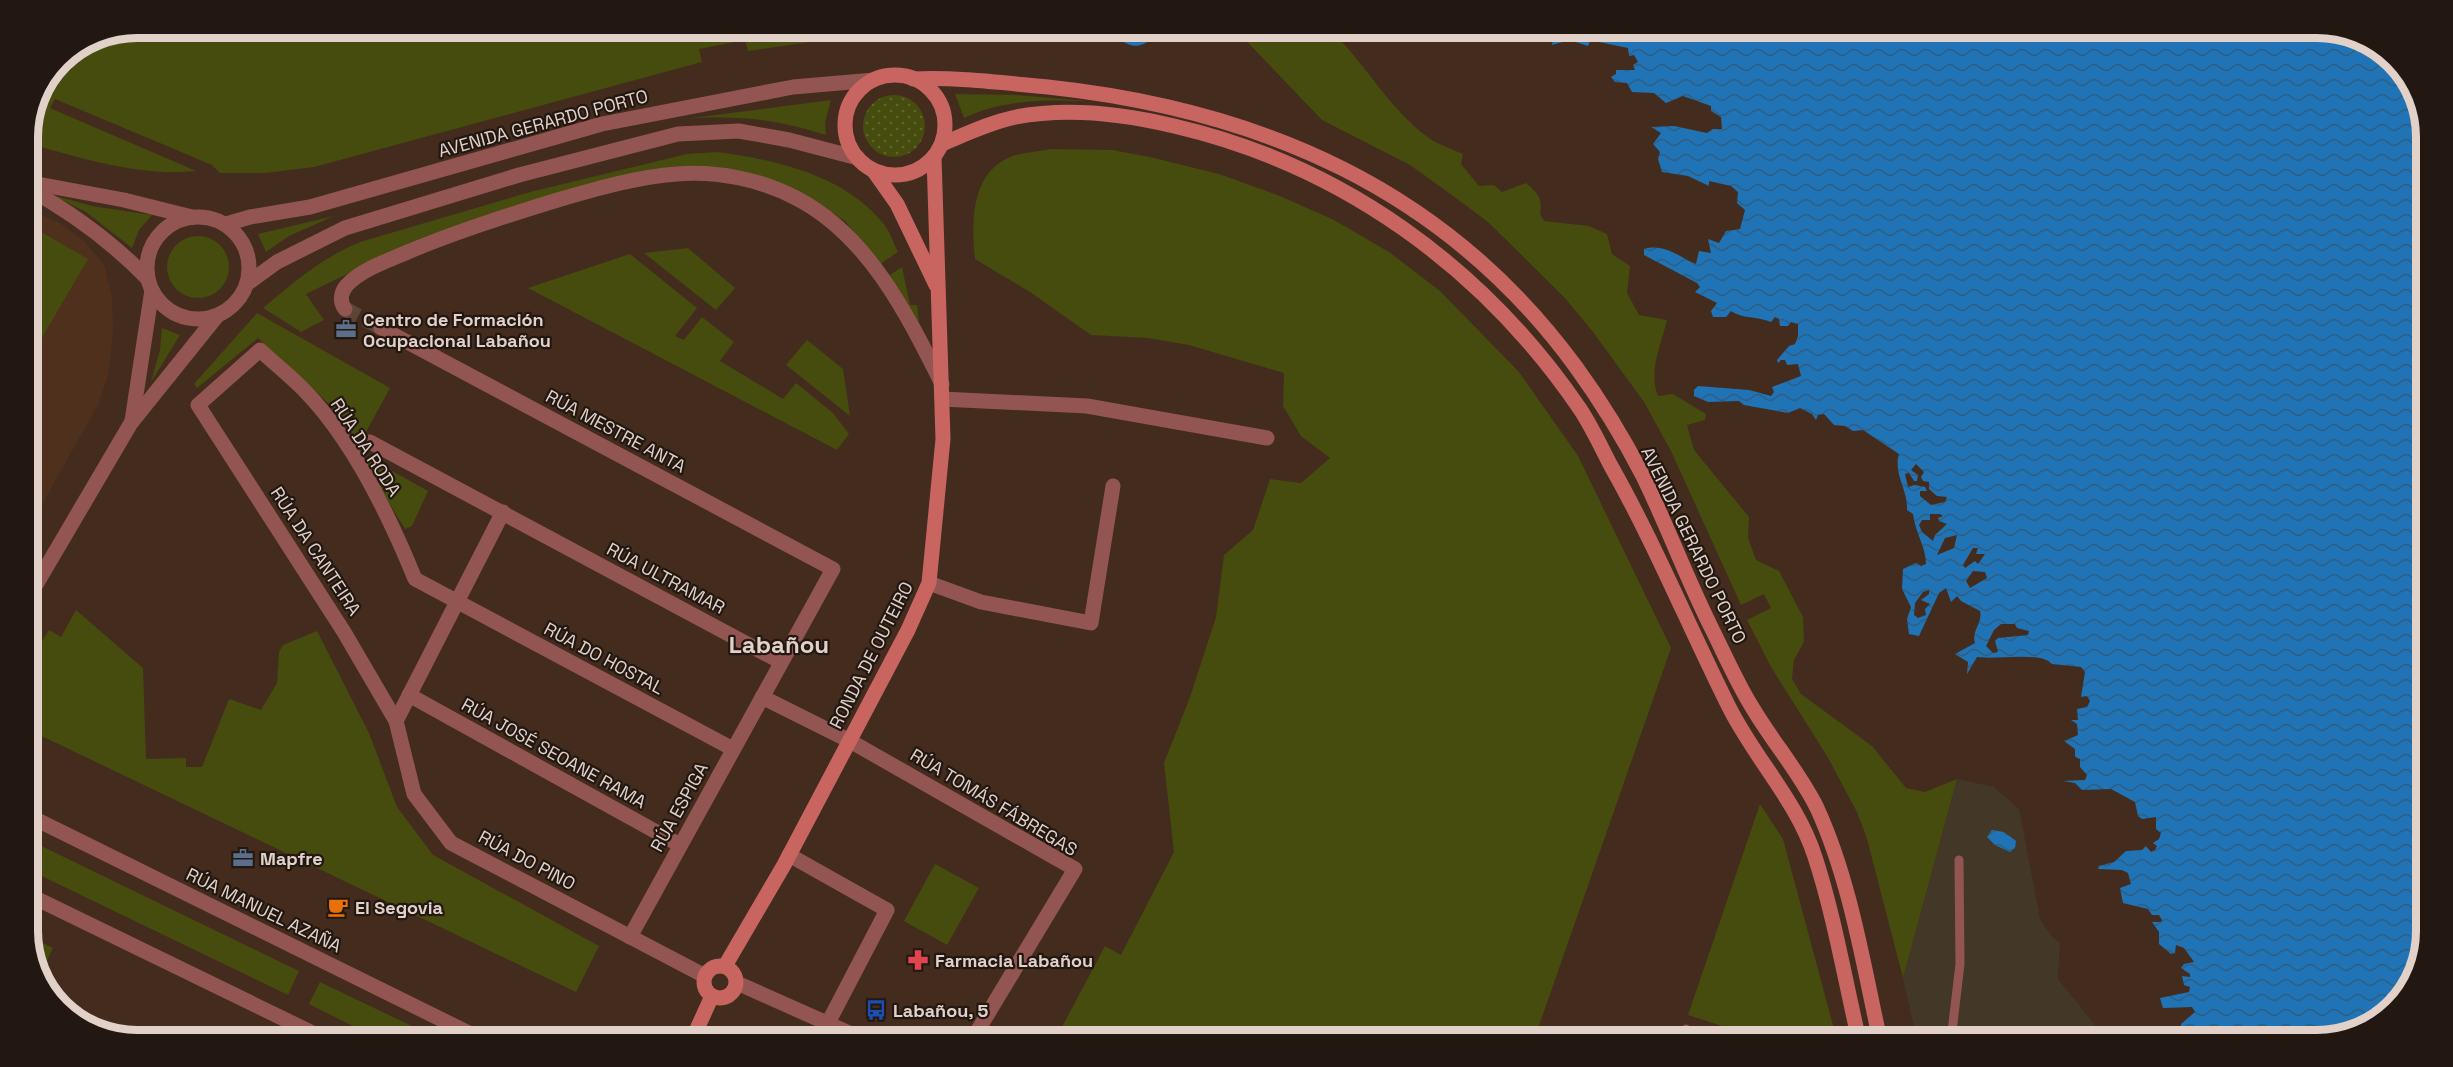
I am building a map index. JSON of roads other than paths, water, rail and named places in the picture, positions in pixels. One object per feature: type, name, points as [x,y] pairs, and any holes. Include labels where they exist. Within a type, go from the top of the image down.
[{"type":"street","points":[[248,283],[276,262],[345,228],[519,175],[678,134],[739,131],[789,140],[858,158],[873,170],[889,175],[906,174],[921,168],[938,151],[945,131],[941,105],[925,85],[913,79],[893,76],[874,80],[861,89],[846,115],[848,138],[858,158]]},
{"type":"street","name":"AVENIDA GERARDO PORTO","points":[[913,79],[947,78],[1101,93],[1181,109],[1230,122],[1319,156],[1356,174],[1402,202],[1496,277],[1575,366],[1596,398],[1641,473],[1707,619],[1750,705],[1815,804],[1839,867],[1878,1030]]},
{"type":"street","name":"AVENIDA GERARDO PORTO","points":[[226,224],[250,217],[310,207],[602,124],[793,87],[874,80]]},
{"type":"street","name":"AVENIDA GERARDO PORTO","points":[[938,151],[1015,117],[1058,112],[1098,113],[1152,120],[1212,134],[1253,147],[1320,176],[1374,207],[1422,240],[1463,275],[1505,316],[1581,411],[1649,538],[1731,712],[1781,787],[1804,829],[1816,858],[1857,1030]]},
{"type":"street","name":"RONDA DE OUTEIRO","points":[[725,966],[789,855],[908,630],[930,583],[943,439],[938,151]]},
{"type":"street","name":"RONDA DE OUTEIRO","points":[[873,170],[897,204],[940,294]]},
{"type":"street","points":[[345,309],[341,300],[342,292],[358,276],[431,242],[537,206],[636,179],[668,175],[712,175],[747,179],[796,198],[828,219],[855,244],[902,307],[942,392],[1087,406],[1267,438]]},
{"type":"street","points":[[38,184],[124,200],[192,217],[210,218],[226,224],[238,236],[246,250],[250,266],[248,283],[241,297],[217,316],[131,423],[38,581]]},
{"type":"street","points":[[38,194],[92,228],[121,251],[150,285],[160,303],[187,318],[202,319],[217,316]]},
{"type":"street","points":[[131,423],[150,285],[147,262],[152,246],[162,232],[176,222],[192,217]]},
{"type":"street","name":"RÚA MESTRE ANTA","points":[[381,328],[832,569]]},
{"type":"street","name":"RÚA DA RODA","points":[[198,405],[260,350],[305,391],[339,433],[393,525],[415,579],[457,601]]},
{"type":"street","name":"RÚA DA CANTEIRA","points":[[198,405],[344,632],[396,721]]},
{"type":"street","name":"RÚA ULTRAMAR","points":[[370,442],[782,662]]},
{"type":"street","points":[[930,583],[981,602],[1091,623],[1113,486]]},
{"type":"street","points":[[396,721],[503,512]]},
{"type":"street","name":"RÚA ESPIGA","points":[[630,937],[832,569]]},
{"type":"street","name":"RÚA DO HOSTAL","points":[[457,601],[733,750]]},
{"type":"street","name":"RÚA JOSÉ SEOANE RAMA","points":[[409,695],[680,844]]},
{"type":"street","points":[[762,697],[850,741]]},
{"type":"street","name":"RÚA DO PINO","points":[[396,721],[414,794],[451,843],[705,976]]},
{"type":"street","name":"RÚA TOMÁS FÁBREGAS","points":[[850,741],[1075,869],[978,1030]]},
{"type":"street","name":"RÚA MANUEL AZAÑA","points":[[38,820],[463,1030]]},
{"type":"street","points":[[789,855],[887,910],[828,1023]]},
{"type":"street","points":[[38,899],[306,1030]]},
{"type":"street","points":[[737,983],[733,992],[726,997],[712,996],[705,988],[705,976],[715,967],[725,966],[732,971],[737,983],[843,1030]]},
{"type":"street","points":[[697,1030],[712,996]]},
{"type":"lane","points":[[1952,1030],[1960,964],[1959,860]]},
{"type":"water","points":[[1118,38],[1153,38],[1136,46]]},
{"type":"water","points":[[1558,38],[2316,38],[2336,39],[2354,45],[2377,58],[2395,76],[2408,99],[2415,130],[2416,930],[2414,950],[2408,968],[2395,991],[2382,1005],[2360,1019],[2336,1028],[2181,1030],[2181,1024],[2195,1012],[2192,1007],[2163,1008],[2160,998],[2189,992],[2190,987],[2184,985],[2182,976],[2190,977],[2190,974],[2181,968],[2184,964],[2194,962],[2184,948],[2176,945],[2175,953],[2171,954],[2159,944],[2159,932],[2152,922],[2161,922],[2159,915],[2152,915],[2148,909],[2123,903],[2120,888],[2131,884],[2128,873],[2122,870],[2098,869],[2099,866],[2114,862],[2126,851],[2142,850],[2146,846],[2151,852],[2155,850],[2157,846],[2153,843],[2159,839],[2161,833],[2156,829],[2156,817],[2142,819],[2138,816],[2135,802],[2111,789],[2082,790],[2075,783],[2063,781],[2085,780],[2087,775],[2080,767],[2080,759],[2075,757],[2075,749],[2064,741],[2078,735],[2077,724],[2071,720],[2078,720],[2077,709],[2087,707],[2090,701],[2087,696],[2081,697],[2085,672],[2081,667],[2052,664],[2038,658],[1977,657],[1967,674],[1968,662],[1955,654],[1975,643],[1980,611],[1961,601],[1957,596],[1951,602],[1946,588],[1939,593],[1919,636],[1909,634],[1907,619],[1911,607],[1902,589],[1903,569],[1916,563],[1921,566],[1926,564],[1913,514],[1907,510],[1898,468],[1899,454],[1863,430],[1853,431],[1845,426],[1834,425],[1824,414],[1818,415],[1816,420],[1812,414],[1800,408],[1788,413],[1744,405],[1739,401],[1708,402],[1694,396],[1694,390],[1698,386],[1749,390],[1771,396],[1774,392],[1772,387],[1801,376],[1798,364],[1787,365],[1785,360],[1778,363],[1777,360],[1789,346],[1795,344],[1798,324],[1791,322],[1788,326],[1780,326],[1779,319],[1775,317],[1771,322],[1731,311],[1726,317],[1713,317],[1711,311],[1717,303],[1695,292],[1700,287],[1697,283],[1644,255],[1644,249],[1665,249],[1696,264],[1699,251],[1711,253],[1708,239],[1719,243],[1726,231],[1740,229],[1745,210],[1737,203],[1738,192],[1731,186],[1709,181],[1709,186],[1688,176],[1662,172],[1658,159],[1660,152],[1653,144],[1661,133],[1651,127],[1674,126],[1707,133],[1713,129],[1722,129],[1721,117],[1711,111],[1711,106],[1683,96],[1666,103],[1654,93],[1632,92],[1627,83],[1615,82],[1611,77],[1616,74],[1616,70],[1635,70],[1633,65],[1638,62],[1634,55],[1629,56],[1628,48],[1594,41],[1590,41],[1588,46],[1569,40],[1552,45],[1553,40]],"holes":[[[1916,464],[1924,472],[1921,477],[1923,481],[1929,482],[1929,489],[1937,496],[1947,497],[1945,502],[1931,505],[1920,496],[1920,491],[1927,491],[1925,487],[1915,485],[1908,487],[1905,474],[1909,473],[1914,481],[1917,481],[1918,475],[1911,470]],[[1930,514],[1940,514],[1943,516],[1938,518],[1939,521],[1947,524],[1935,535],[1933,541],[1922,532],[1919,525],[1922,520],[1930,520]],[[1957,535],[1954,548],[1937,555],[1945,538]],[[1973,548],[1978,548],[1976,554],[1985,554],[1978,564],[1975,561],[1965,568],[1963,565]],[[1973,571],[1985,572],[1987,578],[1970,588],[1966,581]],[[1929,590],[1929,594],[1921,600],[1930,604],[1925,609],[1926,615],[1918,618],[1914,615],[1915,603],[1923,592]],[[2001,624],[2015,624],[2017,628],[2029,631],[2028,635],[1998,638],[1995,641],[1998,652],[1993,653],[1986,646],[1994,630]]]},
{"type":"water","points":[[1992,830],[2004,832],[2016,841],[2015,848],[2010,852],[1995,845],[1987,837]]},
{"type":"tunnel","points":[[345,309],[381,328]]},
{"type":"place","name":"Centro de Formación Ocupacional Labañou","points":[[346,329]]},
{"type":"place","name":"Mapfre","points":[[243,858]]},
{"type":"place","name":"El Segovia","points":[[338,907]]},
{"type":"place","name":"Farmacia Labañou","points":[[918,960]]},
{"type":"place","name":"Labañou, 5","points":[[876,1010]]},
{"type":"district","name":"Labañou","points":[[779,644]]}]
